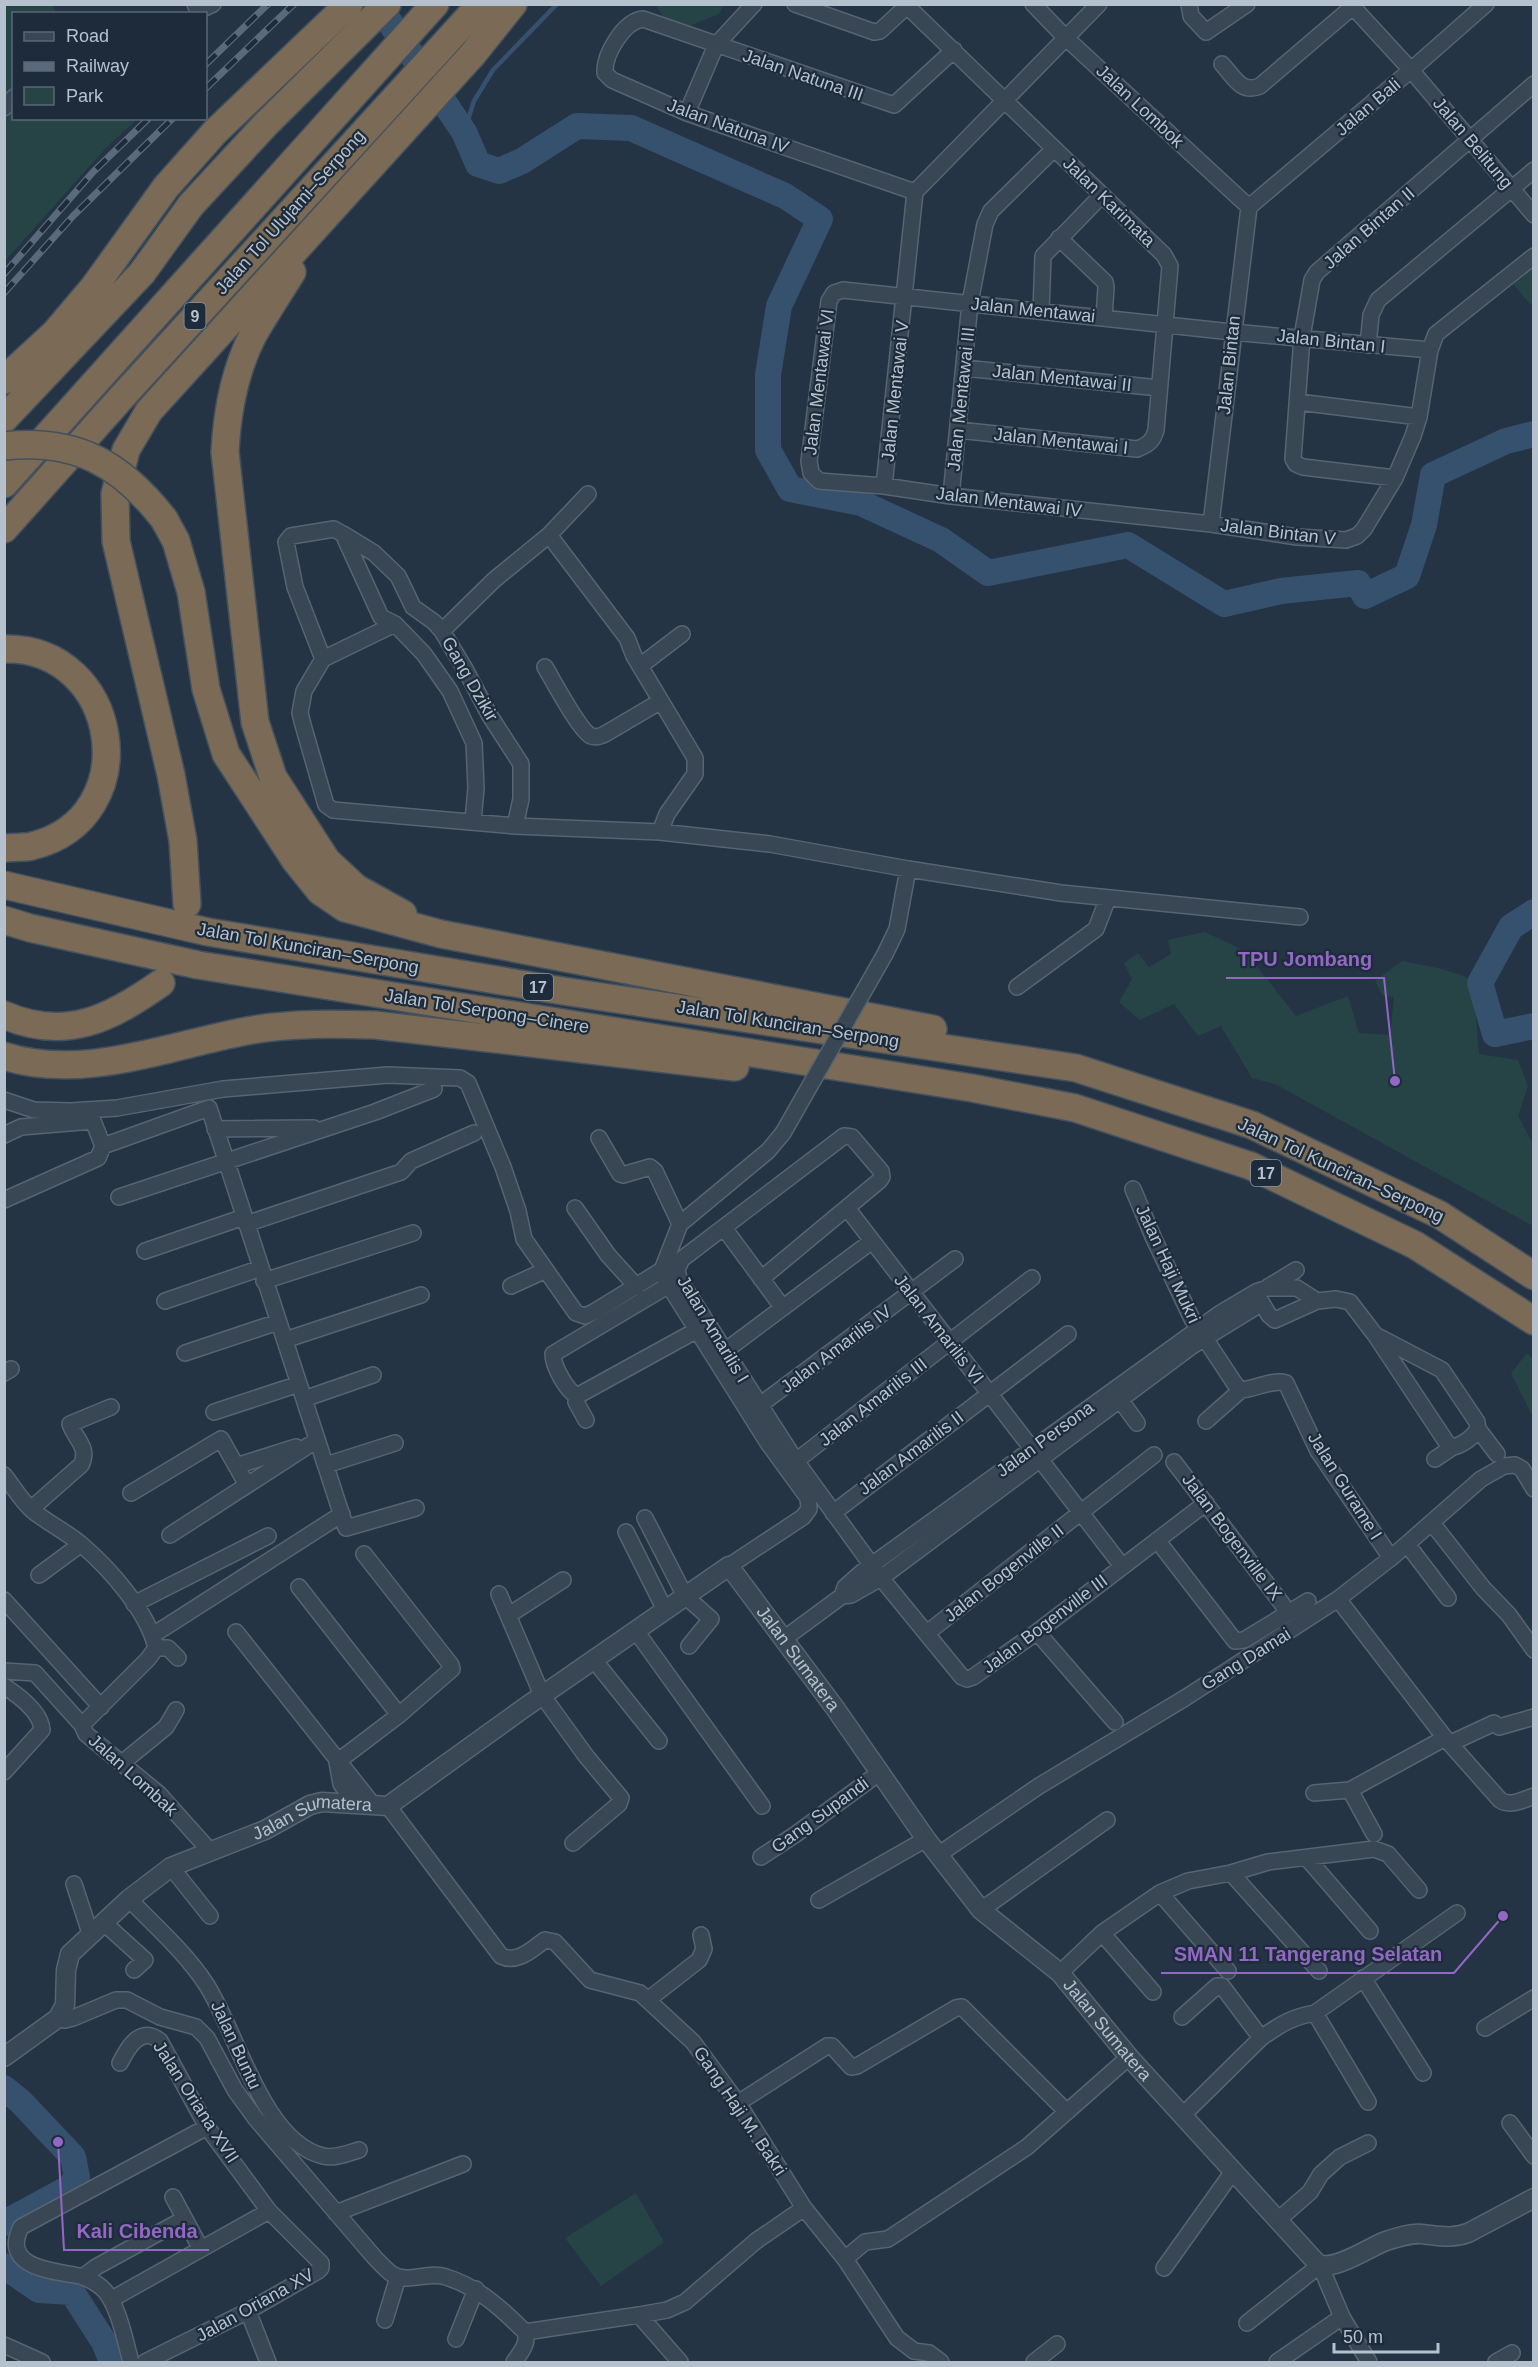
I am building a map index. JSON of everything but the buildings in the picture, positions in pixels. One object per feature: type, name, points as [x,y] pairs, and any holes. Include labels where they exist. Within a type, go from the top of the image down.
[{"type":"highway","points":[[4,380],[55,333],[94,287],[166,187],[215,132],[349,4]]},
{"type":"highway","points":[[4,419],[142,273],[191,205],[266,124],[387,4]]},
{"type":"highway","name":"Jalan Tol Ulujami–Serpong","points":[[4,529],[481,4]]},
{"type":"highway","points":[[187,904],[183,841],[171,775],[116,541],[115,494],[126,450],[149,411],[473,54],[513,4]]},
{"type":"highway","name":"Jalan Tol Ulujami–Serpong","points":[[4,484],[426,13]]},
{"type":"highway","points":[[323,219],[252,337],[232,395],[227,420],[225,452],[255,722],[273,777],[327,861],[356,888],[441,934]]},
{"type":"highway","points":[[4,446],[27,443],[72,449],[113,468],[143,493],[164,519],[176,541],[191,592],[206,689],[226,754],[296,860],[320,891],[345,908],[441,934],[562,959],[853,1012],[964,1035],[1076,1068]]},
{"type":"highway","points":[[4,649],[25,649],[42,655],[78,675],[94,701],[106,734],[108,757],[104,781],[91,806],[74,825],[55,837],[31,846],[4,848]]},
{"type":"highway","name":"Jalan Tol Kunciran–Serpong","points":[[4,885],[208,932],[562,991],[1076,1068],[1252,1125],[1440,1215],[1533,1276]]},
{"type":"highway","name":"Jalan Tol Serpong–Cinere","points":[[4,920],[30,928],[198,965],[972,1088]]},
{"type":"highway","points":[[4,1015],[15,1020],[58,1028],[94,1022],[132,1003],[161,983]]},
{"type":"highway","points":[[4,1056],[23,1062],[63,1065],[113,1060],[253,1030],[317,1023],[375,1025],[683,1063],[972,1088]]},
{"type":"highway","name":"Jalan Tol Kunciran–Serpong","points":[[972,1088],[1075,1108],[1251,1166],[1414,1245],[1533,1321]]},
{"type":"street","points":[[196,8],[213,4]]},
{"type":"street","points":[[687,113],[716,45],[754,4]]},
{"type":"street","points":[[795,4],[874,32],[880,31],[906,5]]},
{"type":"street","name":"Jalan Lombok","points":[[1033,4],[1066,38],[1249,207]]},
{"type":"street","points":[[905,297],[915,192],[1099,4]]},
{"type":"street","points":[[1189,4],[1191,16],[1206,32],[1247,4]]},
{"type":"street","name":"Jalan Bali","points":[[1249,207],[1412,70],[1486,4]]},
{"type":"street","name":"Jalan Karimata","points":[[906,5],[1168,260],[1170,266],[1166,324]]},
{"type":"street","points":[[1222,64],[1244,88],[1252,89],[1260,86],[1354,6]]},
{"type":"street","name":"Jalan Belitung","points":[[1354,6],[1412,70],[1533,215]]},
{"type":"street","name":"Jalan Natuna III","points":[[634,20],[643,19],[894,105],[954,50]]},
{"type":"street","name":"Jalan Natuna IV","points":[[634,20],[626,26],[607,57],[605,73],[612,80],[687,113],[915,192]]},
{"type":"street","name":"Jalan Bintan II","points":[[1395,478],[1303,467],[1296,464],[1292,455],[1302,336],[1312,280],[1317,272],[1533,84]]},
{"type":"street","name":"Jalan Mentawai III","points":[[951,496],[970,303],[988,217],[1054,149]]},
{"type":"street","points":[[1368,345],[1371,315],[1378,300],[1533,170]]},
{"type":"street","points":[[1041,311],[1043,256],[1102,195]]},
{"type":"street","name":"Jalan Bintan","points":[[1211,524],[1232,332],[1249,207]]},
{"type":"street","points":[[1059,238],[1104,282],[1106,287],[1104,318]]},
{"type":"street","points":[[1430,350],[1436,334],[1533,256]]},
{"type":"street","name":"Jalan Mentawai","points":[[834,293],[843,290],[1232,332]]},
{"type":"street","name":"Jalan Mentawai VI","points":[[811,473],[809,461],[829,301],[834,293]]},
{"type":"street","name":"Jalan Mentawai V","points":[[884,486],[905,297]]},
{"type":"street","name":"Jalan Mentawai I","points":[[958,430],[1137,449],[1146,446],[1153,438],[1166,324]]},
{"type":"street","name":"Jalan Bintan I","points":[[1232,332],[1302,336],[1430,350]]},
{"type":"street","name":"Jalan Bintan V","points":[[1211,524],[1297,537],[1346,540],[1357,536],[1364,529],[1395,478],[1413,436],[1419,417],[1430,350]]},
{"type":"street","name":"Jalan Mentawai II","points":[[964,368],[1159,388]]},
{"type":"street","points":[[1298,402],[1419,417]]},
{"type":"street","name":"Jalan Mentawai IV","points":[[811,473],[819,482],[884,486],[951,496],[1211,524]]},
{"type":"street","points":[[442,631],[494,580],[549,534],[588,494]]},
{"type":"street","points":[[323,659],[295,587],[286,542],[291,536],[334,529],[343,534],[381,617],[395,624],[424,654],[450,691],[474,743],[476,788],[473,821]]},
{"type":"street","name":"Gang Dzikir","points":[[343,534],[407,577],[412,607],[434,622],[442,631],[490,717],[521,764],[521,799],[515,826]]},
{"type":"street","points":[[549,534],[627,638],[640,666],[695,758],[695,774],[668,814],[660,832]]},
{"type":"street","points":[[395,624],[323,659],[304,692],[300,713],[326,806],[333,810],[515,826],[660,832],[770,844],[908,869],[1108,898],[1300,917]]},
{"type":"street","points":[[640,666],[682,634]]},
{"type":"street","points":[[545,667],[578,720],[592,736],[598,737],[605,734],[661,701]]},
{"type":"street","points":[[729,1566],[803,1517],[809,1509],[808,1498],[768,1443],[663,1276],[662,1270],[680,1224],[768,1151],[783,1133],[897,929],[908,869]]},
{"type":"street","points":[[1017,987],[1096,929],[1108,898]]},
{"type":"street","points":[[4,1100],[34,1110],[71,1111],[117,1108],[223,1089],[376,1076],[460,1078],[468,1083],[503,1167],[518,1211],[524,1239],[576,1313],[585,1316],[662,1270]]},
{"type":"street","points":[[119,1197],[327,1128],[434,1089]]},
{"type":"street","points":[[103,1146],[209,1108],[346,1528],[416,1508]]},
{"type":"street","points":[[4,1135],[21,1127],[93,1121],[103,1146],[98,1158],[4,1200]]},
{"type":"street","points":[[215,1129],[327,1128]]},
{"type":"street","points":[[145,1251],[401,1172],[411,1161],[474,1133]]},
{"type":"street","name":"Jalan Amarilis I","points":[[847,1208],[882,1177],[881,1171],[852,1137],[844,1136],[682,1259],[677,1269],[679,1279],[796,1461],[833,1513],[876,1571],[962,1677],[968,1679]]},
{"type":"street","points":[[599,1138],[620,1174],[650,1167],[655,1171],[680,1224]]},
{"type":"street","name":"Jalan Haji Mukri","points":[[1133,1189],[1158,1249],[1200,1334]]},
{"type":"street","points":[[575,1208],[608,1255],[637,1287]]},
{"type":"street","points":[[761,1279],[847,1208]]},
{"type":"street","name":"Jalan Amarilis VI","points":[[847,1208],[1122,1566]]},
{"type":"street","points":[[724,1228],[783,1308]]},
{"type":"street","points":[[165,1301],[412,1233]]},
{"type":"street","points":[[725,1350],[872,1241]]},
{"type":"street","name":"Jalan Amarilis IV","points":[[760,1406],[955,1259]]},
{"type":"street","points":[[511,1286],[546,1270]]},
{"type":"street","name":"Jalan Persona","points":[[785,1638],[842,1596],[851,1595],[876,1571],[1200,1334],[1296,1270]]},
{"type":"street","name":"Jalan Amarilis III","points":[[796,1461],[1032,1278]]},
{"type":"street","points":[[577,1396],[571,1393],[553,1360],[553,1354],[669,1285]]},
{"type":"street","points":[[1317,1302],[1297,1288],[1261,1294],[1269,1315],[1275,1320],[1317,1302],[1336,1299],[1350,1302],[1453,1447]]},
{"type":"street","points":[[285,1340],[421,1295]]},
{"type":"street","points":[[185,1353],[278,1322]]},
{"type":"street","points":[[577,1396],[697,1329]]},
{"type":"street","name":"Jalan Amarilis II","points":[[833,1513],[1068,1334]]},
{"type":"street","points":[[1200,1334],[1241,1389],[1206,1421]]},
{"type":"street","points":[[1376,1336],[1442,1370],[1477,1422],[1478,1429],[1497,1454]]},
{"type":"street","points":[[214,1412],[373,1375]]},
{"type":"street","name":"Jalan Gurame I","points":[[1241,1389],[1280,1381],[1286,1383],[1318,1451],[1391,1558]]},
{"type":"street","points":[[1117,1395],[1137,1423]]},
{"type":"street","points":[[577,1396],[576,1402],[586,1420]]},
{"type":"street","points":[[31,1509],[84,1460],[84,1450],[70,1424],[111,1407]]},
{"type":"street","points":[[1435,1458],[1459,1446],[1478,1429]]},
{"type":"street","points":[[131,1493],[221,1439],[247,1485]]},
{"type":"street","points":[[236,1466],[317,1440]]},
{"type":"street","points":[[170,1535],[317,1440]]},
{"type":"street","points":[[326,1465],[395,1443]]},
{"type":"street","name":"Jalan Bogenville II","points":[[927,1633],[1154,1455]]},
{"type":"street","name":"Jalan Bogenville IX","points":[[1174,1462],[1283,1605],[1285,1610],[1283,1615]]},
{"type":"street","name":"Gang Damai","points":[[938,1855],[1039,1786],[1081,1762],[1144,1720],[1194,1692],[1338,1599],[1391,1558],[1481,1479],[1504,1466],[1515,1465],[1522,1469],[1533,1489]]},
{"type":"street","points":[[4,1474],[31,1509],[81,1544],[102,1564],[134,1604],[155,1642],[168,1648],[178,1658]]},
{"type":"street","name":"Jalan Bogenville III","points":[[968,1679],[1037,1632],[1206,1503]]},
{"type":"street","points":[[4,1671],[35,1674],[82,1725],[148,1659],[155,1642],[342,1514]]},
{"type":"street","points":[[645,1518],[685,1596],[711,1619],[689,1646]]},
{"type":"street","points":[[1432,1523],[1483,1588],[1509,1615],[1533,1650]]},
{"type":"street","points":[[626,1532],[665,1610]]},
{"type":"street","points":[[134,1604],[268,1536]]},
{"type":"street","points":[[1157,1540],[1232,1639],[1244,1640],[1308,1601]]},
{"type":"street","points":[[39,1575],[81,1544]]},
{"type":"street","points":[[1407,1544],[1448,1598]]},
{"type":"street","points":[[337,1762],[450,1673],[451,1665],[364,1554]]},
{"type":"street","name":"Jalan Sumatera","points":[[58,2018],[65,2005],[66,1970],[70,1954],[129,1899],[171,1867],[265,1830],[310,1805],[322,1802],[373,1806],[594,1660],[729,1566],[785,1638],[926,1839],[981,1910],[1060,1973],[1129,2057],[1234,2170],[1311,2258],[1320,2265]]},
{"type":"street","points":[[508,1615],[563,1580]]},
{"type":"street","points":[[299,1587],[399,1715]]},
{"type":"street","points":[[500,1594],[542,1695],[586,1756],[621,1798],[619,1804],[573,1843]]},
{"type":"street","points":[[1338,1599],[1448,1741],[1504,1803],[1511,1804],[1533,1796]]},
{"type":"street","points":[[4,1600],[101,1707]]},
{"type":"street","points":[[636,1631],[762,1806]]},
{"type":"street","points":[[236,1632],[337,1762],[341,1784],[373,1806]]},
{"type":"street","points":[[1037,1632],[1115,1722]]},
{"type":"street","points":[[594,1660],[659,1741]]},
{"type":"street","points":[[4,1686],[38,1717],[42,1730],[4,1772]]},
{"type":"street","points":[[122,1763],[166,1727],[176,1710]]},
{"type":"street","points":[[1314,1793],[1350,1791],[1448,1741],[1494,1723],[1499,1727],[1533,1717]]},
{"type":"street","name":"Jalan Lombak","points":[[82,1725],[86,1734],[159,1794],[210,1851]]},
{"type":"street","name":"Gang Supandi","points":[[761,1857],[879,1773]]},
{"type":"street","points":[[1350,1791],[1374,1834]]},
{"type":"street","name":"Gang Haji M. Bakri","points":[[373,1806],[445,1884],[501,1956],[519,1958],[550,1940],[555,1942],[591,1980],[632,1989],[649,1999],[693,2042],[738,2103],[804,2208],[845,2259],[897,2338],[914,2351],[929,2353],[941,2362]]},
{"type":"street","points":[[981,1910],[1107,1820]]},
{"type":"street","points":[[819,1900],[926,1839]]},
{"type":"street","points":[[1060,1973],[1102,1933],[1161,1893],[1188,1881],[1231,1873],[1268,1862],[1374,1849],[1388,1854],[1419,1890]]},
{"type":"street","points":[[1307,1858],[1370,1931]]},
{"type":"street","points":[[171,1867],[210,1916]]},
{"type":"street","points":[[1231,1873],[1319,1971]]},
{"type":"street","points":[[74,1884],[97,1927],[145,1960],[134,1970]]},
{"type":"street","points":[[1161,1893],[1228,1971]]},
{"type":"street","name":"Jalan Buntu","points":[[129,1899],[186,1956],[206,1984],[220,2009],[251,2080],[265,2103],[296,2143],[323,2156],[332,2157],[359,2150]]},
{"type":"street","points":[[1183,2115],[1261,2038],[1292,2017],[1316,2013],[1457,1913]]},
{"type":"street","points":[[1102,1933],[1153,1992]]},
{"type":"street","points":[[649,1999],[699,1960],[704,1945],[701,1935]]},
{"type":"street","points":[[1363,1978],[1423,2073]]},
{"type":"street","points":[[1182,2017],[1217,1986],[1222,1986],[1261,2038]]},
{"type":"street","points":[[1485,2028],[1533,1998]]},
{"type":"street","points":[[4,2058],[58,2018],[73,2018],[116,2000],[127,2000],[160,2017],[196,2027],[216,2051],[235,2090],[256,2119],[375,2258],[395,2275],[444,2276],[476,2289],[525,2332],[527,2337],[525,2346],[514,2362]]},
{"type":"street","points":[[738,2103],[827,2046],[832,2046],[851,2067],[857,2066],[956,2008],[962,2007],[1068,2112]]},
{"type":"street","points":[[1316,2013],[1368,2102]]},
{"type":"street","name":"Jalan Oriana XVII","points":[[120,2063],[128,2047],[145,2034],[153,2035],[160,2041],[207,2127],[269,2211],[317,2258]]},
{"type":"street","points":[[845,2259],[865,2242],[888,2239],[1027,2147],[1129,2057]]},
{"type":"street","points":[[1510,2123],[1533,2156]]},
{"type":"street","points":[[131,2362],[112,2299],[101,2287],[83,2277],[36,2270],[24,2265],[13,2256],[9,2248],[11,2238],[21,2228],[207,2127]]},
{"type":"street","points":[[1278,2220],[1310,2192],[1321,2174],[1340,2157],[1368,2143]]},
{"type":"street","points":[[336,2213],[463,2164]]},
{"type":"street","points":[[1164,2268],[1234,2170]]},
{"type":"street","points":[[173,2197],[201,2249]]},
{"type":"street","points":[[1247,2323],[1320,2265],[1344,2261],[1382,2242],[1410,2234],[1450,2238],[1468,2233],[1533,2198]]},
{"type":"street","points":[[525,2332],[667,2310],[685,2302],[756,2241],[804,2208]]},
{"type":"street","points":[[112,2299],[269,2211]]},
{"type":"street","points":[[83,2277],[184,2219]]},
{"type":"street","name":"Jalan Oriana XV","points":[[145,2362],[248,2312],[318,2271],[321,2263],[317,2258]]},
{"type":"street","points":[[1320,2265],[1342,2317],[1369,2362]]},
{"type":"street","points":[[385,2320],[395,2275]]},
{"type":"street","points":[[456,2339],[476,2289]]},
{"type":"street","points":[[248,2312],[268,2362]]},
{"type":"street","points":[[639,2315],[680,2362]]},
{"type":"street","points":[[1277,2362],[1342,2317]]},
{"type":"street","points":[[1034,2362],[1057,2344]]},
{"type":"street","points":[[5,2346],[42,2362]]},
{"type":"street","points":[[1496,2362],[1512,2353]]},
{"type":"green space","points":[[5,5],[52,5],[56,12],[12,12],[12,120],[136,120],[105,149],[5,261]]},
{"type":"green space","points":[[656,5],[724,5],[719,14],[684,28],[663,17]]},
{"type":"green space","points":[[1533,266],[1533,303],[1531,305],[1513,284]]},
{"type":"green space","points":[[1205,932],[1245,951],[1296,1016],[1348,996],[1359,1033],[1390,1035],[1394,997],[1383,996],[1375,981],[1402,961],[1442,969],[1466,977],[1474,993],[1479,1054],[1518,1060],[1528,1086],[1518,1116],[1533,1144],[1533,1226],[1275,1084],[1252,1078],[1221,1026],[1198,1036],[1174,1004],[1140,1020],[1119,1002],[1132,979],[1124,963],[1138,953],[1149,967],[1171,954],[1168,940]]},
{"type":"green space","points":[[1527,1353],[1533,1359],[1533,1417],[1511,1373]]},
{"type":"green space","points":[[636,2193],[664,2242],[601,2286],[565,2238]]},
{"type":"waterway","points":[[375,4],[385,15],[464,132],[478,164],[499,171],[522,161],[577,126],[631,128],[785,196],[820,219],[779,306],[768,375],[768,450],[790,489],[861,503],[941,540],[988,573],[1128,545],[1224,604],[1281,591],[1358,583],[1365,596],[1407,576],[1424,525],[1433,475],[1506,441],[1534,434]]},
{"type":"waterway","points":[[464,132],[474,101],[493,70],[557,4]]},
{"type":"waterway","points":[[1534,912],[1511,927],[1480,983],[1495,1034],[1534,1026]]},
{"type":"waterway","points":[[4,2088],[20,2101],[73,2157],[77,2177],[69,2188],[4,2223]]},
{"type":"waterway","points":[[4,2266],[39,2290],[72,2292],[104,2342],[112,2362]]},
{"type":"railway","points":[[207,63],[268,4]]},
{"type":"railway","points":[[207,87],[294,4]]},
{"type":"railway","points":[[4,274],[93,172],[147,120]]},
{"type":"railway","points":[[4,293],[73,216],[171,120]]},
{"type":"place","name":"TPU Jombang","points":[[1395,1081]]},
{"type":"place","name":"SMAN 11 Tangerang Selatan","points":[[1503,1916]]},
{"type":"place","name":"Kali Cibenda","points":[[58,2142]]}]
